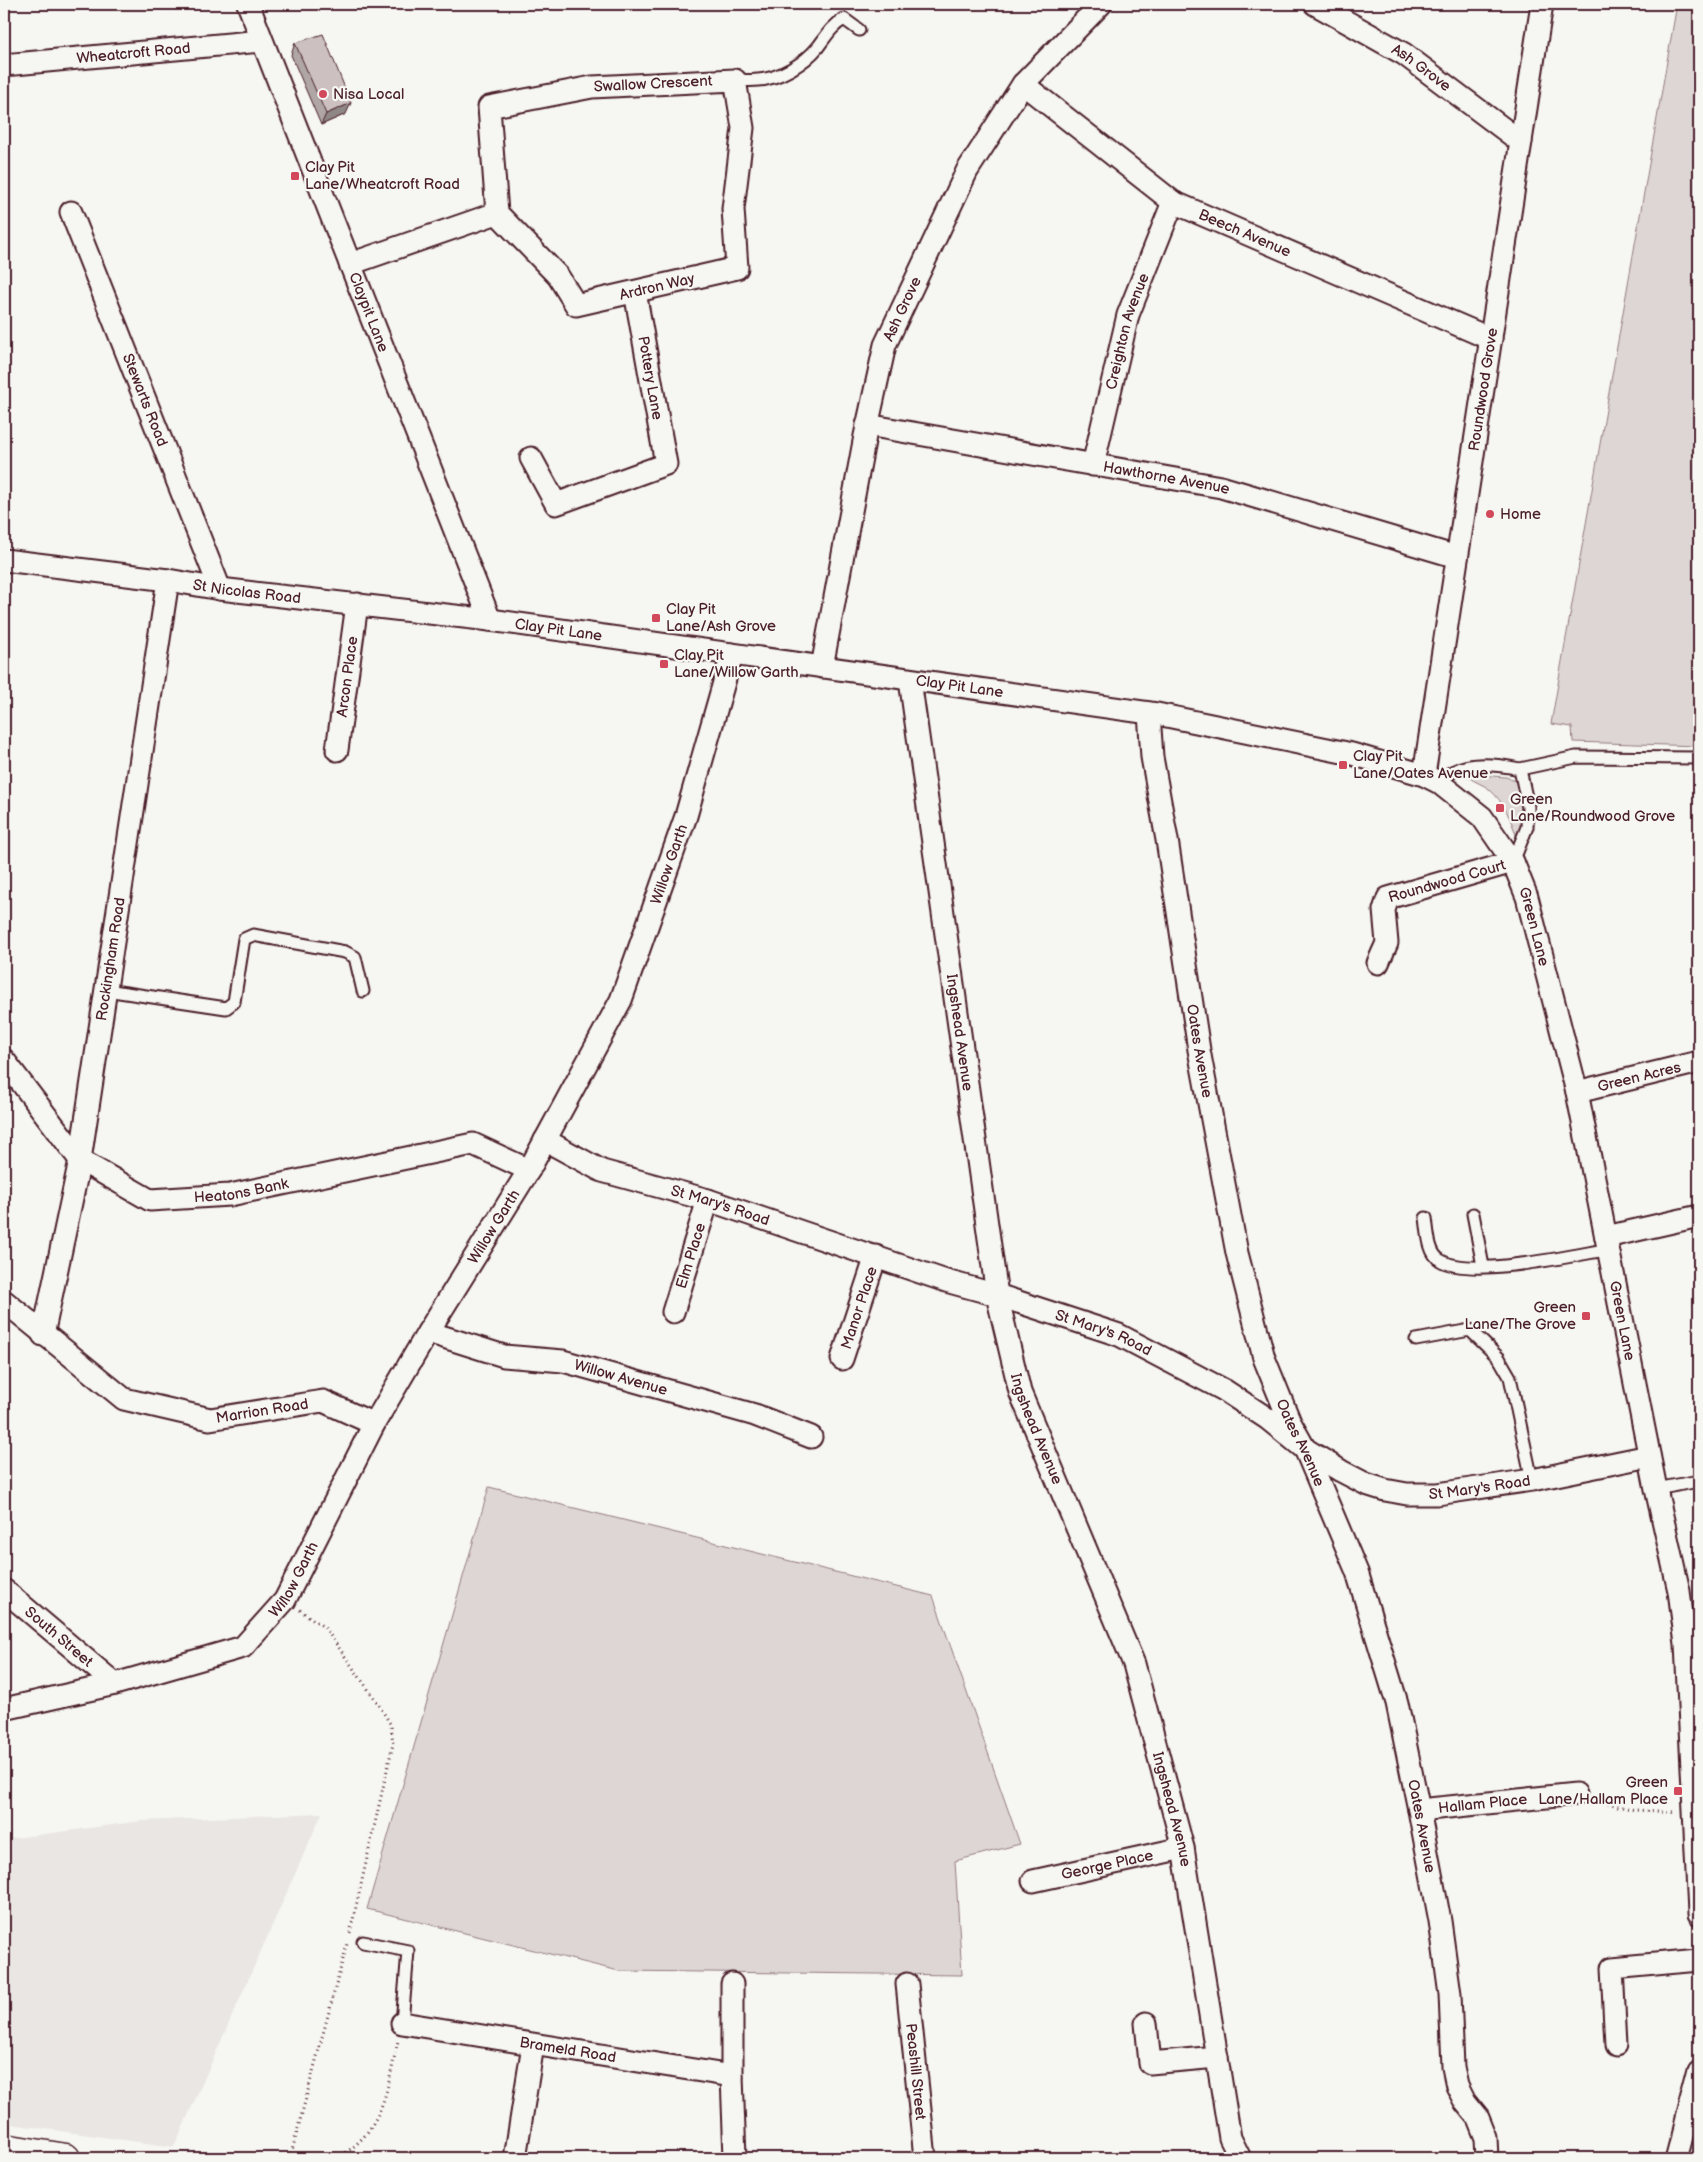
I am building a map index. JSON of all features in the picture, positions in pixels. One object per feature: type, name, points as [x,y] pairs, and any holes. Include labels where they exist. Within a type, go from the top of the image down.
[{"type":"main road","points":[[4,2148],[66,2158]]},
{"type":"street","name":"Claypit Lane","points":[[248,4],[490,620]]},
{"type":"street","name":"Ash Grove","points":[[822,667],[885,345],[967,171],[1023,84],[1101,4]]},
{"type":"street","name":"Ash Grove","points":[[1315,4],[1404,54],[1521,142]]},
{"type":"street","name":"Roundwood Grove","points":[[1431,779],[1458,558],[1542,4]]},
{"type":"street","name":"Wheatcroft Road","points":[[4,65],[262,41]]},
{"type":"street","name":"Swallow Crescent","points":[[497,212],[489,107],[592,87],[735,80]]},
{"type":"street","name":"Ardron Way","points":[[497,212],[558,276],[576,305],[737,268],[733,209],[743,128],[735,80]]},
{"type":"street","name":"Beech Avenue","points":[[1023,84],[1173,202],[1491,339]]},
{"type":"street","name":"Creighton Avenue","points":[[1093,465],[1128,315],[1173,202]]},
{"type":"street","name":"Stewarts Road","points":[[71,212],[220,590]]},
{"type":"street","points":[[350,264],[497,212]]},
{"type":"street","name":"Pottery Lane","points":[[531,458],[556,504],[666,464],[635,292]]},
{"type":"street","name":"Hawthorne Avenue","points":[[868,425],[1221,487],[1458,558]]},
{"type":"street","name":"St Nicolas Road","points":[[4,560],[168,580],[220,590],[490,620]]},
{"type":"street","name":"Rockingham Road","points":[[44,1335],[80,1160],[168,580]]},
{"type":"street","name":"Arcon Place","points":[[337,750],[357,604]]},
{"type":"street","name":"Clay Pit Lane","points":[[490,620],[1149,713],[1352,754],[1431,779]]},
{"type":"street","name":"Willow Garth","points":[[4,1709],[115,1684],[243,1647],[285,1600],[374,1424],[428,1332],[529,1170],[621,1000],[686,816],[732,654]]},
{"type":"street","name":"Ingshead Avenue","points":[[910,680],[998,1295],[1020,1392],[1134,1664],[1183,1848],[1230,2138],[1240,2158]]},
{"type":"street","name":"Oates Avenue","points":[[1149,713],[1152,757],[1167,840],[1199,1050],[1237,1253],[1264,1358],[1290,1422],[1305,1449],[1357,1572],[1396,1703],[1440,1921],[1450,1994],[1455,2076],[1457,2086],[1465,2102],[1478,2118],[1486,2138],[1487,2158]]},
{"type":"street","name":"Green Lane","points":[[1431,779],[1482,817],[1513,862],[1527,897],[1577,1092],[1649,1456],[1678,1591],[1686,1644],[1699,1914]]},
{"type":"street","name":"Roundwood Court","points":[[1378,963],[1387,942],[1384,910],[1388,898],[1513,862]]},
{"type":"street","name":"Heatons Bank","points":[[4,1060],[80,1160],[150,1200],[230,1195],[473,1144],[529,1170]]},
{"type":"street","name":"Green Acres","points":[[1577,1092],[1699,1062]]},
{"type":"street","name":"St Mary's Road","points":[[544,1140],[602,1171],[708,1200],[946,1281],[998,1295],[1119,1335],[1224,1390],[1268,1419],[1305,1449],[1366,1484],[1407,1494],[1437,1494],[1532,1480],[1649,1456]]},
{"type":"street","name":"Elm Place","points":[[672,1312],[708,1200]]},
{"type":"street","points":[[1608,1243],[1699,1216]]},
{"type":"street","name":"Manor Place","points":[[842,1360],[876,1256]]},
{"type":"street","name":"Marrion Road","points":[[4,1301],[124,1398],[210,1419],[323,1401],[374,1424]]},
{"type":"street","name":"Willow Avenue","points":[[428,1332],[504,1356],[563,1361],[755,1415],[812,1437]]},
{"type":"street","name":"South Street","points":[[4,1590],[115,1684]]},
{"type":"street","name":"Hallam Place","points":[[1419,1810],[1576,1794]]},
{"type":"street","name":"George Place","points":[[1033,1881],[1183,1848]]},
{"type":"street","points":[[1616,2046],[1612,1968],[1699,1960]]},
{"type":"street","points":[[732,1984],[732,2076],[735,2158]]},
{"type":"street","name":"Peashill Street","points":[[907,1984],[925,2158]]},
{"type":"street","name":"Brameld Road","points":[[402,2023],[732,2076]]},
{"type":"street","points":[[1146,2023],[1150,2063],[1217,2057]]},
{"type":"street","points":[[515,2158],[533,2045]]},
{"type":"street","points":[[1676,2158],[1699,2070]]},
{"type":"lane","points":[[735,80],[760,80],[797,66],[817,48],[833,25],[844,19],[859,30]]},
{"type":"lane","points":[[1431,779],[1469,767],[1487,765],[1520,769],[1576,757],[1699,758]]},
{"type":"lane","points":[[1513,862],[1527,827],[1528,807],[1520,769]]},
{"type":"lane","points":[[106,990],[226,1008],[234,1002],[244,939],[253,935],[345,952],[356,957],[363,991]]},
{"type":"lane","points":[[1473,1214],[1483,1266]]},
{"type":"lane","points":[[1426,1218],[1431,1248],[1438,1260],[1453,1265],[1483,1266],[1537,1261],[1608,1243]]},
{"type":"lane","points":[[1416,1340],[1470,1330],[1499,1358],[1510,1377],[1532,1480]]},
{"type":"lane","points":[[1656,1489],[1699,1481]]},
{"type":"lane","points":[[364,1942],[408,1951],[402,2023]]},
{"type":"path","points":[[285,1600],[326,1628],[383,1709],[391,1725],[393,1744],[349,1939],[291,2157],[315,2158]]},
{"type":"path","points":[[1576,1794],[1611,1806],[1635,1810],[1694,1812]]},
{"type":"path","points":[[337,2158],[351,2151],[369,2132],[381,2111],[402,2023]]},
{"type":"shaded area","points":[[1677,4],[1699,4],[1699,746],[1573,742],[1572,727],[1551,724]]},
{"type":"shaded area","points":[[1465,774],[1506,777],[1515,781],[1519,789],[1523,829],[1517,838],[1499,799],[1489,789]]},
{"type":"shaded area","points":[[489,1487],[933,1596],[1020,1844],[955,1861],[962,1975],[619,1971],[367,1909]]},
{"type":"shaded area","points":[[322,1813],[174,2147],[4,2123],[4,1841],[142,1821]]},
{"type":"building","points":[[323,34],[351,103],[326,114],[295,43]]},
{"type":"place","name":"Nisa Local","points":[[323,94]]},
{"type":"place","name":"Clay Pit Lane/Wheatcroft Road","points":[[295,176]]},
{"type":"place","name":"Home","points":[[1490,514]]},
{"type":"place","name":"Clay Pit Lane/Ash Grove","points":[[656,618]]},
{"type":"place","name":"Clay Pit Lane/Willow Garth","points":[[664,664]]},
{"type":"place","name":"Clay Pit Lane/Oates Avenue","points":[[1343,765]]},
{"type":"place","name":"Green Lane/Roundwood Grove","points":[[1500,808]]},
{"type":"place","name":"Green Lane/The Grove","points":[[1586,1316]]},
{"type":"place","name":"Green Lane/Hallam Place","points":[[1678,1791]]}]
